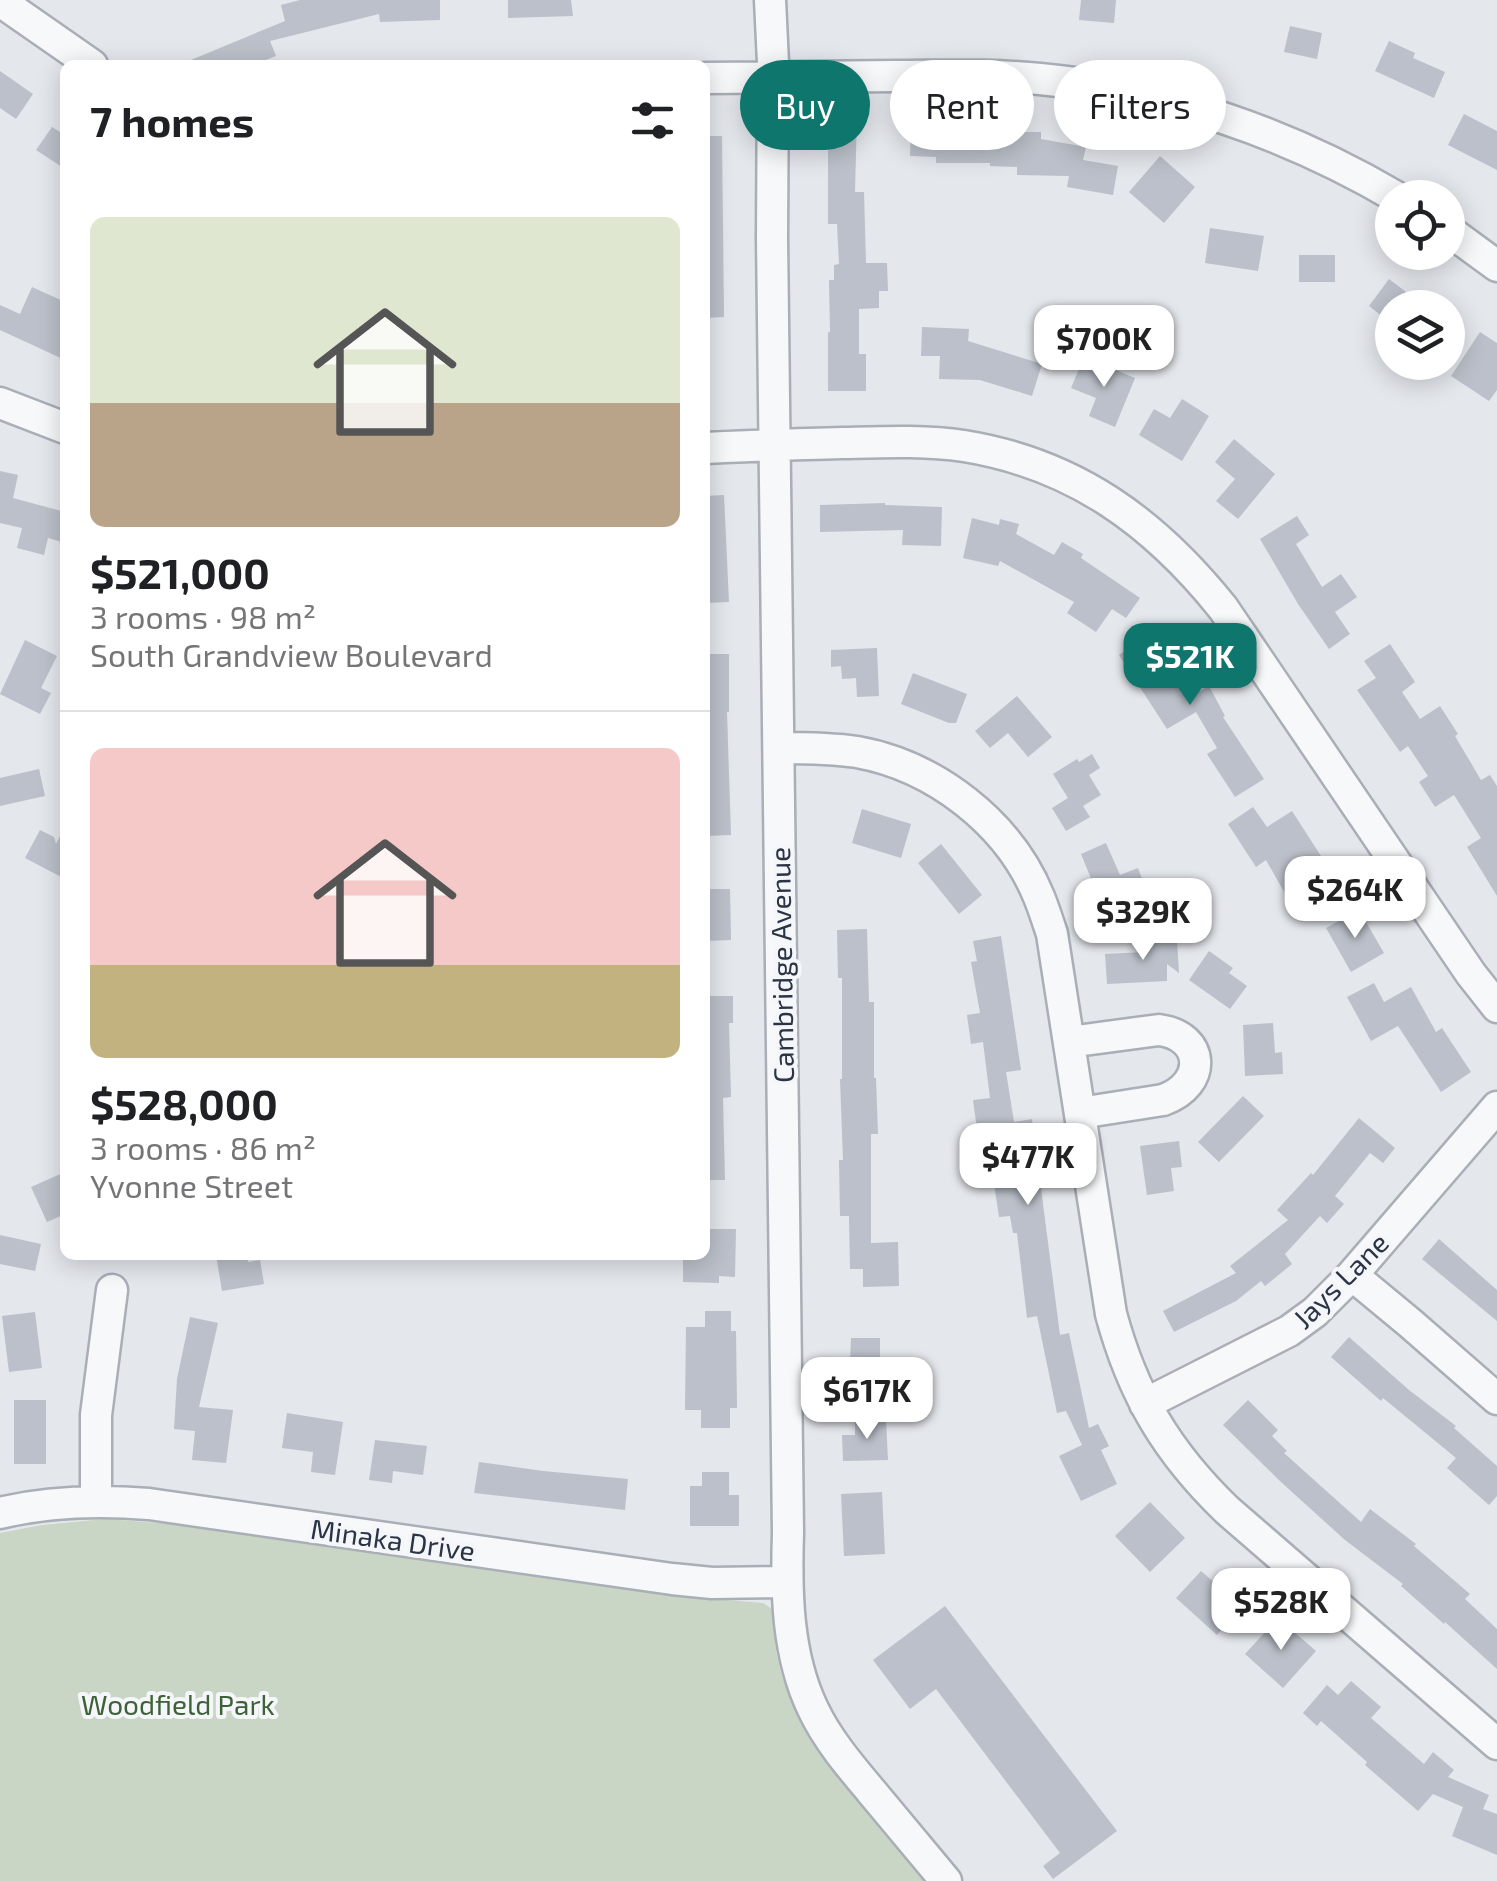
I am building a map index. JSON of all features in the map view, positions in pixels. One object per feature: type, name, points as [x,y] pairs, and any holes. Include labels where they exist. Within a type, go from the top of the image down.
[{"type":"street","name":"Cambridge Avenue","points":[[770,0],[772,60]]},
{"type":"street","points":[[0,1],[85,60]]},
{"type":"street","points":[[710,78],[740,77]]},
{"type":"street","points":[[870,77],[1042,79],[1174,103],[1276,136],[1375,186]]},
{"type":"street","name":"Cambridge Avenue","points":[[772,150],[787,1582],[794,1652],[813,1710],[853,1768],[946,1881]]},
{"type":"street","points":[[1465,242],[1497,266]]},
{"type":"street","points":[[0,403],[60,426]]},
{"type":"street","points":[[710,448],[894,442],[940,443],[993,452],[1077,482],[1140,522],[1177,554],[1222,608],[1497,1007]]},
{"type":"street","points":[[779,748],[859,752],[912,769],[960,798],[988,821],[1016,854],[1039,895],[1052,934],[1111,1314],[1121,1352],[1146,1404],[1172,1450],[1213,1496],[1497,1744]]},
{"type":"street","points":[[1069,1042],[1159,1030],[1181,1037],[1195,1059],[1192,1080],[1175,1096],[1080,1113]]},
{"type":"street","name":"Jays Lane","points":[[1146,1404],[1289,1331],[1315,1312],[1352,1276],[1497,1107]]},
{"type":"street","points":[[1352,1276],[1497,1400]]},
{"type":"street","points":[[96,1502],[96,1416],[112,1290]]},
{"type":"street","name":"Minaka Drive","points":[[0,1513],[42,1505],[148,1504],[672,1579],[787,1582]]},
{"type":"green space","name":"Woodfield Park","points":[[105,1519],[172,1524],[666,1595],[763,1603],[772,1609],[782,1677],[804,1721],[932,1881],[0,1881],[0,1533]]},
{"type":"building","points":[[300,0],[440,0],[440,20],[380,22],[379,14],[270,41],[276,56],[266,60],[191,60],[285,21],[281,5]]},
{"type":"building","points":[[508,0],[571,0],[573,16],[508,18]]},
{"type":"building","points":[[1081,0],[1116,0],[1114,23],[1079,20]]},
{"type":"building","points":[[1290,26],[1322,33],[1317,59],[1284,52]]},
{"type":"building","points":[[1389,41],[1415,53],[1413,58],[1445,72],[1434,98],[1375,71]]},
{"type":"building","points":[[0,71],[33,94],[16,119],[0,108]]},
{"type":"building","points":[[1464,114],[1497,131],[1497,170],[1448,145]]},
{"type":"building","points":[[52,127],[60,132],[60,166],[36,150]]},
{"type":"building","points":[[1034,132],[1041,132],[1041,139],[1054,141],[1054,150],[1085,150],[1083,160],[1118,166],[1113,195],[1067,187],[1069,176],[1017,175],[1017,167],[936,163],[936,157],[910,156],[910,150],[1034,150]]},
{"type":"building","points":[[710,136],[722,136],[724,317],[710,318]]},
{"type":"building","points":[[828,150],[856,150],[855,192],[864,192],[866,263],[887,263],[888,291],[879,291],[879,308],[859,309],[859,354],[866,354],[866,391],[828,391],[829,280],[834,280],[834,265],[839,264],[837,224],[828,224]]},
{"type":"building","points":[[1160,156],[1195,187],[1164,223],[1129,192]]},
{"type":"building","points":[[1210,228],[1264,236],[1258,271],[1205,263]]},
{"type":"building","points":[[1299,255],[1335,255],[1335,282],[1299,282]]},
{"type":"building","points":[[1389,279],[1403,290],[1381,290]]},
{"type":"building","points":[[32,287],[60,300],[60,358],[0,330],[0,305],[20,314]]},
{"type":"building","points":[[922,327],[969,329],[968,341],[1042,364],[1032,396],[980,380],[939,379],[940,356],[921,356]]},
{"type":"building","points":[[1480,332],[1497,343],[1497,390],[1489,401],[1457,380],[1465,380],[1465,355]]},
{"type":"building","points":[[1084,357],[1135,378],[1115,427],[1089,416],[1096,398],[1071,388]]},
{"type":"building","points":[[1182,399],[1209,416],[1182,461],[1139,435],[1154,409],[1170,418]]},
{"type":"building","points":[[1234,439],[1275,474],[1238,519],[1216,501],[1235,479],[1215,462]]},
{"type":"building","points":[[0,471],[18,475],[13,498],[60,511],[60,542],[48,538],[44,555],[17,548],[22,528],[0,523]]},
{"type":"building","points":[[724,495],[729,602],[710,603],[710,496]]},
{"type":"building","points":[[885,503],[942,507],[941,546],[902,545],[903,530],[820,532],[820,505]]},
{"type":"building","points":[[1297,516],[1309,535],[1296,544],[1322,587],[1341,574],[1357,597],[1335,612],[1350,634],[1329,649],[1260,539]]},
{"type":"building","points":[[972,518],[999,525],[1000,519],[1019,524],[1016,534],[1054,555],[1062,542],[1140,598],[1126,618],[1112,609],[1096,632],[1067,613],[1074,602],[1000,561],[998,566],[963,558]]},
{"type":"building","points":[[1144,637],[1154,651],[1172,638],[1200,691],[1209,686],[1223,717],[1264,779],[1235,797],[1207,754],[1217,748],[1196,712],[1167,729],[1119,655]]},
{"type":"building","points":[[25,640],[57,656],[41,688],[51,693],[40,714],[0,694]]},
{"type":"building","points":[[1390,644],[1415,682],[1402,692],[1420,719],[1440,706],[1481,780],[1490,775],[1497,786],[1497,896],[1467,847],[1481,838],[1454,795],[1435,807],[1419,782],[1428,776],[1408,746],[1400,752],[1357,690],[1376,678],[1364,661]]},
{"type":"building","points":[[877,648],[879,696],[857,697],[856,678],[842,679],[841,666],[831,667],[831,650]]},
{"type":"building","points":[[710,654],[729,654],[731,835],[710,836]]},
{"type":"building","points":[[913,673],[967,694],[956,723],[901,704]]},
{"type":"building","points":[[1017,696],[1052,737],[1028,757],[1008,733],[990,748],[975,731]]},
{"type":"building","points":[[1092,754],[1100,768],[1089,775],[1101,795],[1083,806],[1090,817],[1066,831],[1052,808],[1068,798],[1053,774]]},
{"type":"building","points":[[39,769],[45,796],[0,806],[0,778]]},
{"type":"building","points":[[1253,807],[1267,827],[1292,811],[1330,870],[1315,879],[1330,906],[1301,922],[1266,860],[1256,867],[1228,824]]},
{"type":"building","points":[[862,809],[911,824],[901,858],[852,843]]},
{"type":"building","points":[[40,830],[54,837],[56,844],[60,836],[60,876],[25,858]]},
{"type":"building","points":[[1106,843],[1120,875],[1138,868],[1148,895],[1130,902],[1126,893],[1101,903],[1081,854]]},
{"type":"building","points":[[941,844],[982,895],[959,914],[918,863]]},
{"type":"building","points":[[710,889],[730,889],[731,940],[710,941]]},
{"type":"building","points":[[1359,910],[1384,953],[1351,972],[1326,928]]},
{"type":"building","points":[[867,929],[869,1002],[874,1002],[878,1134],[871,1134],[871,1243],[898,1242],[899,1286],[863,1287],[863,1269],[850,1269],[849,1216],[840,1216],[842,978],[838,978],[837,930]]},
{"type":"building","points":[[1001,936],[1021,1070],[1006,1072],[1014,1122],[1032,1119],[1060,1335],[1069,1333],[1089,1428],[1098,1424],[1109,1446],[1101,1450],[1117,1484],[1081,1501],[1059,1456],[1082,1445],[1066,1411],[1057,1413],[1037,1316],[1027,1318],[1017,1233],[1013,1233],[1010,1216],[999,1217],[989,1150],[980,1151],[973,1100],[990,1098],[983,1042],[971,1044],[967,1015],[980,1013],[971,962],[977,961],[973,941]]},
{"type":"building","points":[[1177,940],[1179,973],[1167,964],[1167,981],[1107,984],[1105,954],[1146,952],[1135,942]]},
{"type":"building","points":[[1209,951],[1233,968],[1229,973],[1247,986],[1230,1009],[1189,980]]},
{"type":"building","points":[[1374,983],[1384,1002],[1411,987],[1436,1032],[1442,1028],[1471,1072],[1441,1092],[1398,1026],[1371,1041],[1347,997]]},
{"type":"building","points":[[710,996],[733,996],[733,1023],[729,1023],[731,1097],[723,1098],[725,1180],[710,1180]]},
{"type":"building","points":[[1273,1023],[1275,1053],[1282,1052],[1283,1074],[1245,1076],[1243,1025]]},
{"type":"building","points":[[1243,1096],[1264,1116],[1219,1162],[1198,1142]]},
{"type":"building","points":[[1359,1118],[1395,1148],[1383,1163],[1370,1153],[1335,1196],[1344,1204],[1327,1223],[1320,1216],[1285,1254],[1292,1264],[1265,1286],[1261,1281],[1236,1301],[1174,1332],[1163,1311],[1236,1273],[1230,1266],[1288,1220],[1277,1210],[1313,1175]]},
{"type":"building","points":[[1179,1141],[1182,1167],[1171,1168],[1174,1191],[1147,1195],[1140,1146]]},
{"type":"building","points":[[60,1174],[60,1216],[47,1222],[31,1187]]},
{"type":"building","points":[[710,1229],[736,1229],[735,1277],[719,1276],[719,1283],[683,1282],[683,1260],[710,1260]]},
{"type":"building","points":[[0,1235],[41,1244],[35,1271],[0,1264]]},
{"type":"building","points":[[1439,1239],[1497,1290],[1497,1321],[1422,1259]]},
{"type":"building","points":[[217,1260],[260,1260],[264,1284],[222,1291]]},
{"type":"building","points":[[705,1311],[731,1311],[731,1331],[736,1331],[737,1408],[730,1408],[730,1428],[701,1428],[701,1410],[685,1410],[686,1327],[705,1327]]},
{"type":"building","points":[[35,1312],[42,1368],[9,1372],[2,1316]]},
{"type":"building","points":[[190,1317],[218,1323],[199,1407],[233,1410],[226,1463],[192,1460],[195,1431],[174,1429],[177,1379]]},
{"type":"building","points":[[1349,1337],[1456,1426],[1497,1466],[1497,1496],[1489,1505],[1447,1468],[1456,1458],[1331,1357]]},
{"type":"building","points":[[851,1338],[880,1338],[875,1389],[841,1389],[841,1363],[850,1363]]},
{"type":"building","points":[[14,1400],[46,1400],[46,1464],[14,1464]]},
{"type":"building","points":[[1248,1400],[1278,1430],[1272,1436],[1287,1451],[1284,1453],[1361,1522],[1370,1509],[1416,1544],[1470,1594],[1465,1599],[1497,1629],[1497,1669],[1403,1584],[1345,1540],[1223,1425]]},
{"type":"building","points":[[287,1413],[343,1422],[335,1475],[311,1472],[313,1452],[282,1448]]},
{"type":"building","points":[[886,1419],[888,1460],[843,1461],[842,1435],[855,1435],[855,1420]]},
{"type":"building","points":[[375,1440],[427,1446],[423,1475],[393,1471],[392,1483],[369,1480]]},
{"type":"building","points":[[479,1462],[628,1479],[625,1510],[474,1493]]},
{"type":"building","points":[[702,1472],[729,1472],[729,1495],[739,1495],[739,1526],[690,1526],[690,1486],[702,1486]]},
{"type":"building","points":[[882,1492],[885,1554],[844,1556],[841,1494]]},
{"type":"building","points":[[1150,1502],[1185,1538],[1150,1572],[1115,1536]]},
{"type":"building","points":[[1201,1571],[1224,1591],[1234,1580],[1252,1596],[1217,1635],[1176,1598]]},
{"type":"building","points":[[945,1606],[1117,1831],[1053,1879],[1043,1866],[1060,1853],[936,1689],[910,1709],[873,1660]]},
{"type":"building","points":[[1278,1618],[1316,1651],[1283,1688],[1245,1654]]},
{"type":"building","points":[[1351,1681],[1381,1707],[1371,1718],[1424,1764],[1433,1752],[1454,1770],[1448,1777],[1489,1795],[1483,1809],[1497,1814],[1497,1855],[1452,1836],[1463,1807],[1433,1794],[1418,1811],[1321,1721],[1317,1726],[1303,1713],[1327,1685],[1338,1695]]}]
